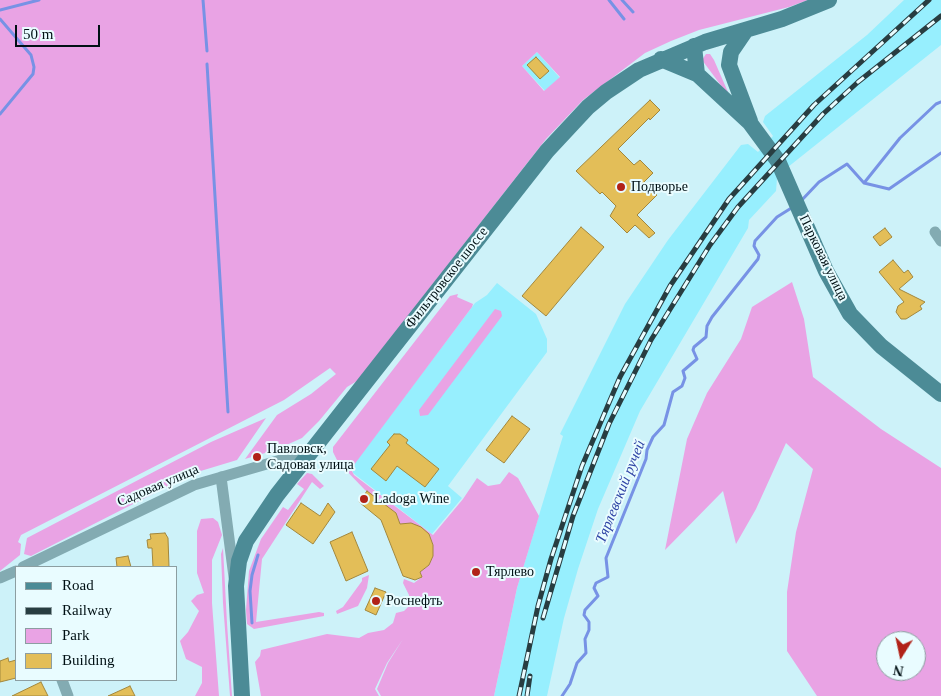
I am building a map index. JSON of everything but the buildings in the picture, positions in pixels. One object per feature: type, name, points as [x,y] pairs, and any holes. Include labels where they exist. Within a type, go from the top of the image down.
[{"type":"main road","name":"Фильтровское шоссе","points":[[242,696],[236,586],[239,561],[246,542],[262,516],[312,451],[556,141],[606,92],[628,76],[661,59],[699,44],[808,10],[829,0]]},
{"type":"main road","points":[[699,44],[729,65],[731,52],[746,30]]},
{"type":"main road","points":[[661,59],[698,74],[699,44]]},
{"type":"main road","name":"Парковая улица","points":[[729,65],[750,123]]},
{"type":"main road","name":"Парковая улица","points":[[698,74],[750,123],[778,161],[826,271],[850,314],[882,346],[941,394]]},
{"type":"main road","points":[[921,378],[941,381]]},
{"type":"street","name":"Садовая улица","points":[[28,566],[143,508],[194,485],[312,451]]},
{"type":"street","points":[[221,477],[230,557],[236,586]]},
{"type":"street","name":"Садовая улица","points":[[0,578],[15,572]]},
{"type":"street","points":[[62,681],[68,696]]},
{"type":"shaded area","points":[[904,0],[941,0],[941,45],[783,171],[777,179],[776,191],[749,220],[748,228],[640,411],[598,509],[578,569],[564,618],[547,696],[494,696],[517,588],[563,436],[560,434],[625,304],[668,240],[741,145],[748,144],[758,152],[773,136],[763,122],[765,116],[867,35]]},
{"type":"shaded area","points":[[537,52],[560,78],[545,91],[522,66]]},
{"type":"shaded area","points":[[497,283],[536,314],[547,339],[547,352],[448,486],[462,498],[432,534],[353,473],[353,465],[475,303],[487,295]]},
{"type":"green space","points":[[0,0],[808,0],[789,7],[699,30],[671,41],[645,53],[583,100],[546,139],[357,381],[347,387],[302,438],[275,450],[245,459],[277,415],[311,394],[336,374],[330,368],[284,400],[21,535],[18,542],[21,544],[20,555],[0,571]],"holes":[[[537,52],[560,77],[544,91],[522,66]]]},
{"type":"green space","points":[[706,54],[710,54],[714,60],[731,99],[702,60]]},
{"type":"green space","points":[[792,282],[804,319],[813,377],[881,429],[941,468],[941,696],[817,696],[787,651],[787,592],[796,532],[813,469],[786,443],[756,509],[736,544],[723,491],[665,550],[687,439],[707,393],[741,339],[752,307]]},
{"type":"green space","points":[[458,294],[457,297],[473,304],[472,307],[351,469],[354,475],[433,535],[463,499],[477,478],[488,486],[500,484],[509,472],[518,478],[539,516],[517,588],[494,696],[381,696],[377,689],[388,663],[403,639],[387,663],[375,689],[379,696],[261,696],[255,662],[260,656],[261,650],[327,634],[359,638],[368,633],[384,630],[393,623],[396,613],[404,611],[409,606],[409,595],[403,583],[404,579],[414,583],[422,577],[420,572],[429,565],[433,556],[433,545],[429,534],[400,524],[396,513],[365,490],[338,462],[333,452],[333,447],[450,296]]},
{"type":"green space","points":[[495,309],[501,311],[502,316],[428,415],[420,416],[419,410]]},
{"type":"green space","points":[[266,418],[237,460],[194,473],[31,556],[24,554],[27,538],[211,442]]},
{"type":"green space","points":[[307,473],[312,474],[324,486],[320,489],[312,482],[262,559],[256,622],[319,612],[324,613],[324,616],[254,629],[247,624],[246,610],[249,571],[261,539],[283,507],[288,510],[304,489],[297,484]]},
{"type":"green space","points":[[213,518],[218,522],[222,535],[212,560],[212,603],[219,696],[195,696],[202,683],[202,667],[186,659],[180,641],[188,632],[199,611],[191,601],[197,595],[204,593],[197,573],[197,531],[201,519]]},
{"type":"green space","points":[[223,548],[232,696],[230,696],[223,603],[221,554]]},
{"type":"green space","points":[[369,575],[367,588],[358,606],[337,614],[336,611],[343,607],[362,581],[362,578]]},
{"type":"waterway","points":[[0,10],[39,0]]},
{"type":"waterway","points":[[203,0],[207,51]]},
{"type":"waterway","points":[[609,0],[624,19]]},
{"type":"waterway","points":[[622,0],[633,12]]},
{"type":"waterway","points":[[0,19],[31,55],[34,67],[33,74],[0,114]]},
{"type":"waterway","points":[[207,64],[228,412]]},
{"type":"waterway","name":"Тярлевский ручей","points":[[800,202],[819,182],[847,164],[864,183],[900,138],[936,104],[941,102]]},
{"type":"waterway","points":[[864,183],[889,189],[941,153]]},
{"type":"waterway","name":"Тярлевский ручей","points":[[562,696],[570,684],[577,663],[586,653],[585,639],[589,630],[589,622],[584,615],[585,610],[598,596],[594,588],[596,583],[608,577],[606,558],[646,459],[647,450],[653,437],[664,425],[673,392],[682,386],[685,378],[683,371],[697,359],[693,350],[694,347],[706,337],[707,326],[712,317],[758,259],[759,255],[754,246],[755,241],[777,217],[793,207]]},
{"type":"waterway","points":[[252,623],[250,591],[252,575],[258,555]]},
{"type":"railway","points":[[519,696],[538,606],[551,559],[582,466],[620,377],[670,286],[729,199],[814,105],[929,0]]},
{"type":"railway","points":[[543,618],[573,516],[609,424],[651,340],[710,245],[738,207],[823,114],[858,82],[941,16]]},
{"type":"railway","points":[[527,696],[530,676]]},
{"type":"place","name":"Подворье","points":[[621,187]]},
{"type":"place","name":"Павловск, Садовая улица","points":[[257,457]]},
{"type":"place","name":"Ladoga Wine","points":[[364,499]]},
{"type":"place","name":"Тярлево","points":[[476,572]]},
{"type":"place","name":"Роснефть","points":[[376,601]]}]
